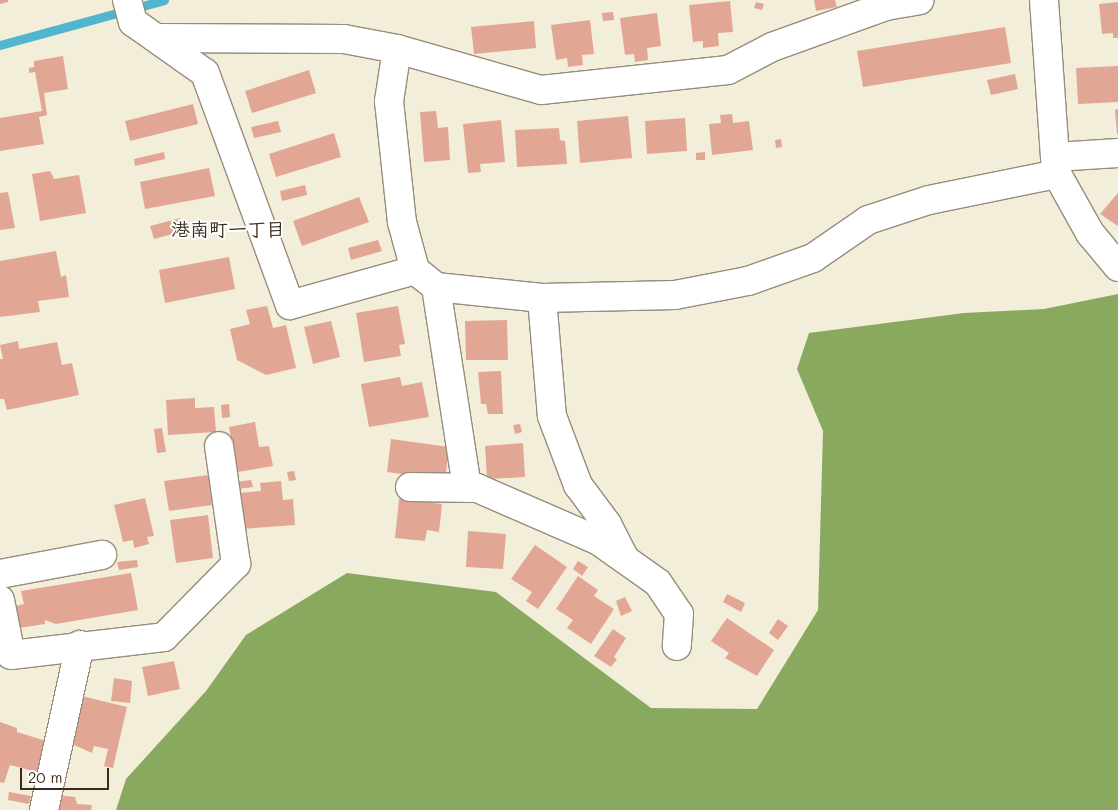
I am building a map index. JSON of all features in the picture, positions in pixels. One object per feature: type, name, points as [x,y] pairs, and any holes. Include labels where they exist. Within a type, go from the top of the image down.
[{"type":"street","points":[[156,38],[344,38],[397,49],[541,90],[728,70],[781,44],[886,6],[919,0]]},
{"type":"street","points":[[1044,0],[1056,166],[1090,233],[1118,268]]},
{"type":"street","points":[[129,8],[156,38],[205,74],[290,305],[415,270]]},
{"type":"street","points":[[397,49],[389,101],[402,222],[415,270],[436,287],[542,298],[675,295],[748,281],[813,258],[868,220],[929,200],[1056,166],[1118,152]]},
{"type":"street","points":[[436,287],[467,488]]},
{"type":"street","points":[[542,298],[552,416],[578,486],[607,524],[624,559]]},
{"type":"street","points":[[0,600],[6,655],[80,645],[164,637],[236,564],[219,446]]},
{"type":"street","points":[[410,487],[477,488],[599,541],[658,583],[679,614],[677,646]]},
{"type":"street","points":[[0,574],[102,555]]},
{"type":"street","points":[[44,810],[80,645]]},
{"type":"green space","points":[[1118,294],[1118,810],[116,810],[126,779],[206,691],[246,635],[347,573],[496,592],[651,708],[757,709],[818,610],[823,431],[797,369],[809,333],[964,313],[1044,309]]},
{"type":"building","points":[[0,0],[8,0],[8,2],[0,4]]},
{"type":"building","points":[[814,0],[835,0],[837,7],[816,11]]},
{"type":"building","points":[[730,1],[733,32],[718,33],[719,46],[703,48],[703,41],[693,42],[689,5]]},
{"type":"building","points":[[756,2],[764,4],[762,10],[754,8]]},
{"type":"building","points":[[1118,2],[1118,38],[1113,38],[1113,33],[1102,34],[1099,4]]},
{"type":"building","points":[[613,12],[614,20],[603,21],[602,13]]},
{"type":"building","points":[[657,13],[661,46],[647,48],[648,60],[635,62],[634,54],[625,55],[620,18]]},
{"type":"building","points":[[590,20],[594,54],[582,55],[583,65],[568,67],[567,58],[556,60],[551,25]]},
{"type":"building","points":[[534,21],[536,48],[474,54],[471,27]]},
{"type":"building","points":[[1005,27],[1011,63],[863,87],[857,51]]},
{"type":"building","points":[[63,56],[68,89],[44,93],[47,115],[39,117],[44,144],[0,151],[0,118],[42,111],[35,72],[29,73],[29,68],[34,67],[34,61]]},
{"type":"building","points":[[1118,66],[1118,102],[1078,104],[1076,68]]},
{"type":"building","points":[[309,70],[316,93],[252,113],[245,91]]},
{"type":"building","points":[[1015,74],[1018,89],[991,95],[987,80]]},
{"type":"building","points":[[193,104],[198,124],[130,141],[125,121]]},
{"type":"building","points":[[1118,109],[1118,134],[1117,134],[1115,110]]},
{"type":"building","points":[[436,111],[438,128],[448,127],[450,160],[424,162],[420,112]]},
{"type":"building","points":[[732,114],[733,123],[749,121],[753,150],[712,155],[709,124],[721,123],[720,115]]},
{"type":"building","points":[[628,116],[632,158],[580,163],[577,121]]},
{"type":"building","points":[[685,118],[687,151],[647,154],[645,121]]},
{"type":"building","points":[[501,120],[505,162],[480,164],[481,172],[468,173],[463,124]]},
{"type":"building","points":[[278,121],[281,132],[254,138],[251,127]]},
{"type":"building","points":[[559,128],[560,140],[565,141],[567,164],[517,167],[515,130]]},
{"type":"building","points":[[334,133],[341,157],[276,177],[269,154]]},
{"type":"building","points":[[781,139],[782,147],[776,148],[775,140]]},
{"type":"building","points":[[164,152],[165,159],[135,166],[134,159]]},
{"type":"building","points":[[705,152],[705,160],[696,160],[696,153]]},
{"type":"building","points":[[209,168],[215,196],[145,209],[140,182]]},
{"type":"building","points":[[50,171],[54,179],[79,175],[86,213],[40,221],[32,174]]},
{"type":"building","points":[[305,185],[307,195],[282,201],[280,191]]},
{"type":"building","points":[[8,192],[15,228],[0,230],[0,193]]},
{"type":"building","points":[[1118,193],[1118,226],[1100,214]]},
{"type":"building","points":[[359,197],[369,222],[302,246],[293,221]]},
{"type":"building","points":[[180,218],[184,231],[154,239],[150,226]]},
{"type":"building","points":[[378,240],[382,251],[351,260],[348,248]]},
{"type":"building","points":[[56,251],[61,277],[66,275],[69,297],[38,301],[40,312],[0,317],[0,261]]},
{"type":"building","points":[[229,257],[235,289],[165,303],[159,270]]},
{"type":"building","points":[[267,306],[273,328],[286,325],[296,368],[266,375],[237,360],[230,329],[250,324],[246,310]]},
{"type":"building","points":[[398,306],[405,344],[399,345],[401,356],[364,362],[356,313]]},
{"type":"building","points":[[507,320],[508,360],[466,360],[465,321]]},
{"type":"building","points":[[331,321],[340,357],[313,364],[304,327]]},
{"type":"building","points":[[18,341],[19,349],[57,342],[62,365],[72,363],[79,395],[7,410],[4,399],[0,399],[0,359],[3,359],[0,345]]},
{"type":"building","points":[[501,371],[503,414],[488,414],[486,404],[481,404],[478,372]]},
{"type":"building","points":[[400,377],[402,386],[422,382],[429,417],[369,427],[361,384]]},
{"type":"building","points":[[195,398],[195,408],[214,407],[216,432],[168,435],[166,400]]},
{"type":"building","points":[[229,404],[230,417],[222,418],[221,405]]},
{"type":"building","points":[[255,422],[259,447],[269,446],[273,466],[238,472],[229,427]]},
{"type":"building","points":[[520,424],[522,432],[515,434],[513,425]]},
{"type":"building","points":[[162,428],[166,452],[157,453],[154,429]]},
{"type":"building","points":[[391,439],[449,447],[445,480],[387,472]]},
{"type":"building","points":[[523,443],[525,477],[487,479],[485,446]]},
{"type":"building","points":[[294,471],[296,480],[289,481],[287,472]]},
{"type":"building","points":[[208,475],[212,505],[169,511],[164,481]]},
{"type":"building","points":[[251,480],[253,487],[238,489],[236,482]]},
{"type":"building","points":[[281,481],[283,500],[293,499],[295,525],[241,529],[238,493],[261,491],[260,483]]},
{"type":"building","points":[[145,498],[154,536],[147,537],[149,544],[134,548],[133,540],[123,542],[114,505]]},
{"type":"building","points":[[399,499],[442,504],[439,532],[427,530],[425,541],[395,538]]},
{"type":"building","points":[[208,515],[213,558],[176,563],[170,520]]},
{"type":"building","points":[[468,531],[506,534],[503,569],[466,567]]},
{"type":"building","points":[[535,545],[567,567],[538,609],[526,601],[532,592],[511,579]]},
{"type":"building","points":[[137,560],[138,567],[119,570],[117,562]]},
{"type":"building","points":[[578,561],[588,567],[582,576],[573,569]]},
{"type":"building","points":[[131,573],[138,610],[56,624],[45,620],[45,624],[19,628],[16,606],[24,604],[21,591]]},
{"type":"building","points":[[578,576],[598,590],[594,596],[614,609],[591,644],[567,628],[573,620],[556,609]]},
{"type":"building","points":[[727,594],[745,603],[741,612],[723,602]]},
{"type":"building","points":[[625,597],[632,611],[621,616],[616,601]]},
{"type":"building","points":[[727,618],[774,650],[757,676],[725,658],[729,653],[711,641]]},
{"type":"building","points":[[778,619],[788,626],[778,640],[769,633]]},
{"type":"building","points":[[613,629],[626,638],[614,657],[617,659],[611,667],[594,656]]},
{"type":"building","points":[[174,661],[180,689],[148,696],[142,667]]},
{"type":"building","points":[[114,678],[132,681],[130,703],[111,701]]},
{"type":"building","points":[[82,696],[127,707],[113,768],[104,766],[108,749],[94,746],[92,753],[72,744]]},
{"type":"building","points":[[0,722],[17,728],[17,732],[46,741],[37,772],[10,765],[4,783],[0,782]]},
{"type":"building","points":[[9,792],[31,796],[29,804],[8,800]]},
{"type":"building","points":[[57,795],[75,797],[77,804],[92,805],[91,810],[56,810]]},
{"type":"waterway","points":[[0,45],[164,0]]},
{"type":"district","name":"港南町一丁目","points":[[228,229]]}]
